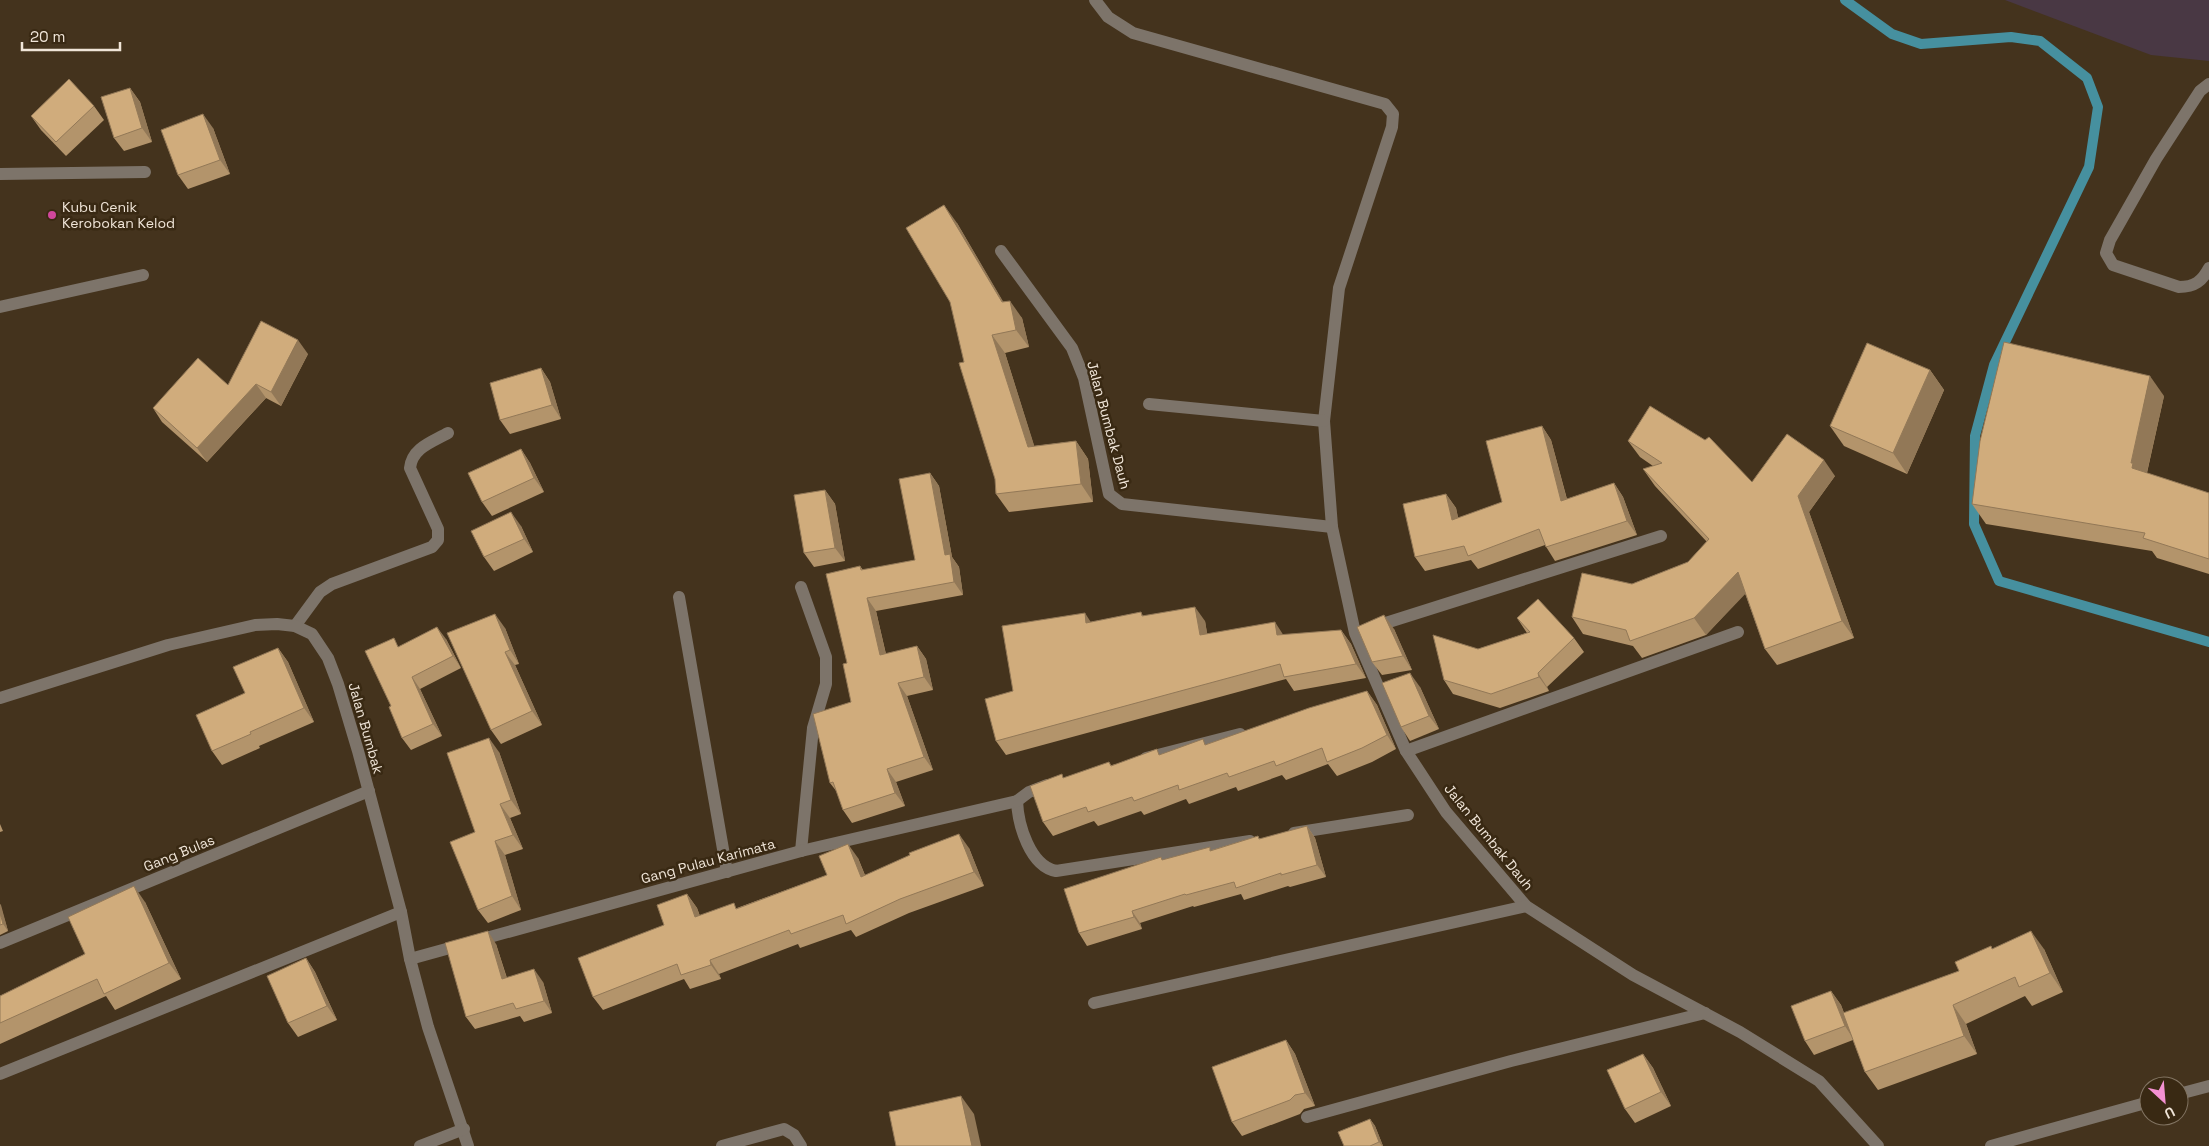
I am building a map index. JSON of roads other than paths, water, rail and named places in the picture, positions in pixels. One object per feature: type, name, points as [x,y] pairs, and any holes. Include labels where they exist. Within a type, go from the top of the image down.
[{"type":"street","name":"Jalan Bumbak Dauh","points":[[1096,0],[1108,17],[1133,33],[1385,104],[1393,114],[1392,127],[1340,288],[1324,421],[1332,527],[1355,633],[1376,696],[1406,750],[1446,812],[1526,906],[1633,975],[1740,1032],[1819,1081],[1878,1146]]},
{"type":"street","points":[[2209,84],[2200,91],[2156,159],[2110,240],[2106,253],[2113,265],[2179,287],[2188,287],[2198,283],[2204,278],[2209,268]]},
{"type":"street","points":[[0,174],[145,172]]},
{"type":"street","name":"Jalan Bumbak Dauh","points":[[1001,251],[1072,348],[1084,378],[1109,494],[1114,500],[1122,504],[1332,527]]},
{"type":"street","points":[[0,307],[143,275]]},
{"type":"street","points":[[1150,404],[1324,421]]},
{"type":"street","points":[[0,698],[168,645],[255,625],[296,626],[320,592],[332,584],[432,547],[438,540],[438,529],[410,468],[411,458],[418,449],[448,432]]},
{"type":"street","points":[[1355,633],[1661,536]]},
{"type":"street","points":[[801,587],[826,656],[826,684],[813,728],[802,851]]},
{"type":"street","points":[[679,597],[727,872]]},
{"type":"street","name":"Jalan Bumbak","points":[[296,626],[312,634],[328,658],[338,684],[401,912],[410,960],[428,1028],[464,1129],[468,1146]]},
{"type":"street","points":[[1406,750],[1738,632]]},
{"type":"street","points":[[1137,760],[1251,731]]},
{"type":"street","name":"Gang Pulau Karimata","points":[[410,960],[802,851],[1017,801],[1028,792],[1061,780]]},
{"type":"street","name":"Gang Bulas","points":[[0,943],[368,791]]},
{"type":"street","points":[[1017,801],[1019,818],[1034,858],[1047,870],[1056,871],[1262,839]]},
{"type":"street","points":[[1282,836],[1408,815]]},
{"type":"street","points":[[1094,1003],[1526,906]]},
{"type":"street","points":[[0,1074],[401,912]]},
{"type":"street","points":[[1307,1116],[1511,1061],[1705,1013]]},
{"type":"street","points":[[2189,1091],[2209,1086]]},
{"type":"street","points":[[1991,1146],[2139,1105]]},
{"type":"street","points":[[420,1146],[464,1129]]},
{"type":"street","points":[[722,1146],[784,1129],[794,1135],[801,1146]]},
{"type":"waterway","points":[[1845,0],[1892,34],[1921,44],[2011,37],[2040,41],[2087,78],[2098,107],[2089,167],[1994,365],[1975,436],[1974,524],[1999,581],[2209,642]]},
{"type":"place","name":"Kubu Cenik Kerobokan Kelod","points":[[52,215]]}]
